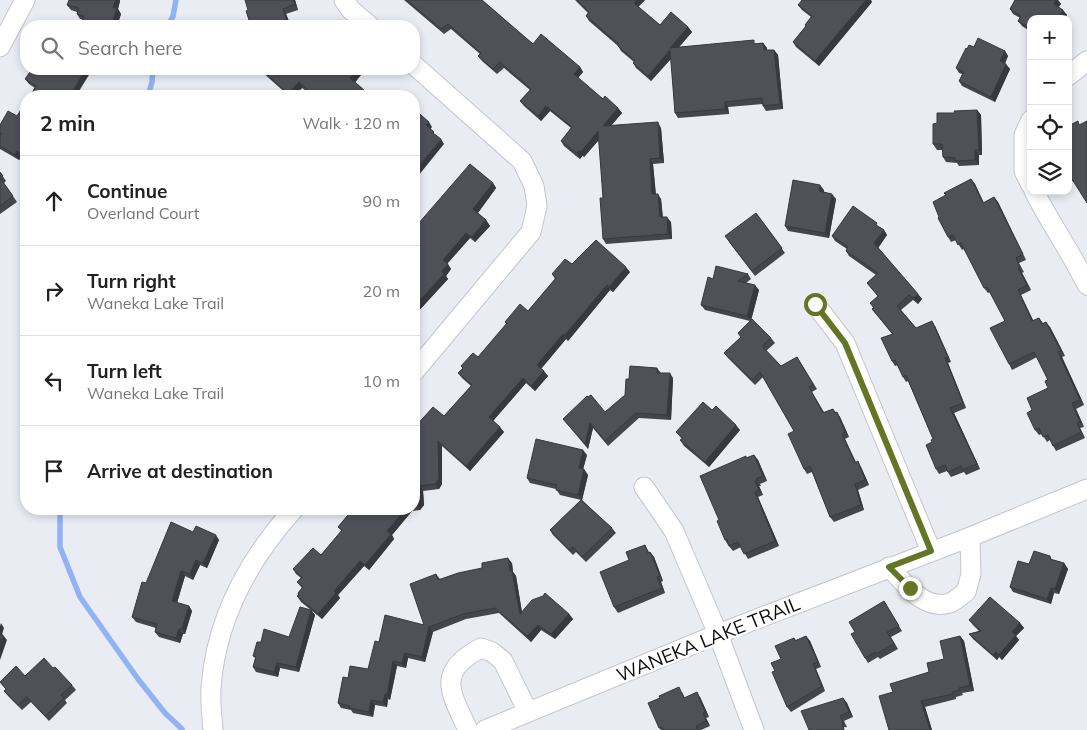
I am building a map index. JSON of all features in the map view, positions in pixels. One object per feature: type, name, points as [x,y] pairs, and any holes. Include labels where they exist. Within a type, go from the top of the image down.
[{"type":"street","points":[[0,47],[25,0]]},
{"type":"street","points":[[344,0],[351,10],[363,20]]},
{"type":"street","points":[[1072,73],[1087,61]]},
{"type":"street","points":[[420,70],[522,162],[534,186],[537,206],[531,232],[420,365]]},
{"type":"street","points":[[1027,129],[1024,135],[1024,171],[1027,177]]},
{"type":"street","points":[[1036,195],[1077,263],[1087,285]]},
{"type":"street","points":[[815,304],[845,343],[931,551]]},
{"type":"street","points":[[644,487],[674,531],[718,634],[754,730]]},
{"type":"street","name":"WANEKA LAKE TRAIL","points":[[491,729],[718,634],[1087,490]]},
{"type":"street","points":[[213,730],[211,688],[220,638],[231,602],[255,557],[288,515]]},
{"type":"street","points":[[889,567],[918,597],[932,604],[950,602],[966,592],[971,574],[970,537]]},
{"type":"street","points":[[468,730],[455,702],[449,683],[455,668],[469,655],[481,648],[492,652],[503,661],[528,712]]},
{"type":"building","points":[[69,0],[116,0],[113,7],[117,9],[113,20],[82,20],[84,16],[77,14],[79,8],[67,5]]},
{"type":"building","points":[[245,0],[293,0],[295,4],[283,9],[286,20],[249,20],[246,11],[248,10]]},
{"type":"building","points":[[407,0],[482,0],[533,44],[541,34],[580,67],[574,74],[603,99],[605,96],[618,108],[603,126],[658,122],[660,158],[650,159],[652,194],[658,194],[660,217],[667,217],[668,234],[603,239],[600,198],[603,198],[598,131],[581,152],[579,150],[577,153],[561,141],[572,127],[546,106],[538,116],[520,101],[531,89],[500,62],[493,69],[478,56],[481,53],[448,24],[441,29]]},
{"type":"building","points":[[577,0],[637,0],[634,3],[660,25],[671,12],[688,27],[670,48],[754,40],[754,44],[763,43],[764,50],[774,50],[780,104],[763,106],[762,98],[725,102],[725,109],[675,113],[670,50],[648,76],[633,63],[635,61],[618,46],[619,44],[586,16],[589,12]]},
{"type":"building","points":[[802,0],[866,0],[815,61],[793,42],[812,16],[798,5]]},
{"type":"building","points":[[1015,0],[1056,0],[1054,4],[1063,10],[1060,15],[1027,15],[1027,27],[1018,21],[1021,16],[1010,9]]},
{"type":"building","points":[[978,38],[1005,51],[1000,61],[1006,64],[991,97],[959,81],[964,72],[956,68],[966,48],[969,45],[974,47]]},
{"type":"building","points":[[28,75],[82,75],[73,90],[34,90],[36,86],[25,79]]},
{"type":"building","points":[[267,75],[353,75],[350,78],[364,90],[308,90],[299,82],[292,90],[284,90]]},
{"type":"building","points":[[977,110],[979,150],[975,150],[975,160],[955,161],[955,158],[943,157],[942,144],[933,144],[933,124],[937,123],[937,113]]},
{"type":"building","points":[[8,111],[17,116],[20,111],[20,153],[17,151],[15,155],[0,146],[0,136],[2,134],[0,133],[0,125]]},
{"type":"building","points":[[420,114],[429,122],[426,125],[441,139],[420,165]]},
{"type":"building","points":[[1078,121],[1079,125],[1087,121],[1087,203],[1072,179],[1072,124]]},
{"type":"building","points":[[470,164],[493,183],[473,209],[486,220],[472,237],[466,233],[443,260],[448,264],[442,271],[444,274],[420,300],[420,222]]},
{"type":"building","points":[[0,178],[13,196],[0,206]]},
{"type":"building","points":[[971,179],[983,203],[994,197],[1023,254],[1016,258],[1020,267],[1018,268],[1027,285],[1018,290],[1032,321],[1039,318],[1042,324],[1046,322],[1061,351],[1058,352],[1080,400],[1072,403],[1080,422],[1077,423],[1081,432],[1053,446],[1048,435],[1043,437],[1039,428],[1035,430],[1027,413],[1032,410],[1027,398],[1048,388],[1045,381],[1048,380],[1034,352],[1009,364],[990,328],[1005,321],[987,287],[984,288],[961,243],[958,245],[953,235],[948,237],[938,218],[933,202],[946,195],[944,193]]},
{"type":"building","points":[[793,180],[820,185],[819,191],[832,194],[825,233],[785,226]]},
{"type":"building","points":[[853,206],[884,230],[874,243],[918,294],[914,298],[909,295],[897,306],[916,328],[932,321],[948,357],[945,358],[963,403],[950,408],[977,464],[962,470],[961,466],[948,472],[945,465],[936,469],[926,445],[932,442],[931,440],[933,439],[906,375],[903,377],[895,360],[892,361],[881,338],[893,334],[872,309],[874,308],[870,303],[878,296],[867,283],[878,273],[846,251],[848,247],[832,236]]},
{"type":"building","points":[[756,213],[782,248],[752,271],[725,236]]},
{"type":"building","points":[[596,240],[626,267],[609,287],[607,285],[537,365],[544,371],[531,386],[523,378],[489,417],[500,427],[466,466],[438,441],[439,479],[435,484],[420,486],[420,421],[433,407],[444,416],[472,385],[458,373],[463,368],[461,366],[473,353],[478,357],[507,323],[505,322],[520,304],[528,311],[556,278],[552,274],[565,259],[572,264]]},
{"type":"building","points":[[716,266],[748,274],[738,281],[755,285],[747,316],[701,305],[708,277],[713,279]]},
{"type":"building","points":[[752,319],[771,338],[762,346],[781,366],[797,357],[813,384],[809,387],[823,413],[833,409],[835,413],[837,412],[845,432],[842,434],[855,463],[858,461],[865,480],[855,484],[861,505],[830,517],[810,466],[804,469],[788,434],[794,431],[760,372],[752,380],[724,353],[741,337],[738,333]]},
{"type":"building","points":[[630,366],[657,368],[657,373],[670,373],[667,415],[636,413],[605,441],[590,423],[585,444],[563,419],[587,396],[591,395],[605,412],[625,395],[626,379],[629,379]]},
{"type":"building","points":[[703,402],[712,410],[716,406],[736,425],[705,462],[680,440],[683,438],[676,432]]},
{"type":"building","points":[[536,439],[583,450],[579,468],[584,469],[578,495],[556,490],[557,485],[527,478]]},
{"type":"building","points":[[754,455],[763,476],[755,481],[759,490],[755,492],[775,541],[744,554],[738,542],[729,546],[727,539],[725,540],[717,521],[719,520],[700,476],[746,456],[746,458]]},
{"type":"building","points":[[581,500],[612,528],[582,557],[573,547],[569,550],[550,530]]},
{"type":"building","points":[[348,515],[401,515],[387,531],[391,534],[365,565],[360,561],[334,591],[336,593],[318,614],[297,596],[303,587],[297,582],[302,577],[293,569],[313,548],[321,555],[342,530],[338,527]]},
{"type":"building","points":[[171,522],[193,532],[196,526],[216,535],[203,563],[196,560],[190,574],[181,571],[172,601],[189,606],[182,629],[179,629],[176,638],[155,632],[157,624],[132,617],[142,582],[146,583]]},
{"type":"building","points":[[645,545],[660,576],[657,577],[662,588],[614,607],[600,572],[629,560],[626,552]]},
{"type":"building","points":[[1034,551],[1064,563],[1055,589],[1051,588],[1047,599],[1010,587],[1018,561],[1029,564]]},
{"type":"building","points":[[508,558],[520,614],[532,600],[543,596],[545,593],[569,614],[551,634],[538,625],[527,636],[495,608],[463,614],[429,627],[422,657],[405,653],[402,663],[393,661],[387,695],[385,694],[383,702],[371,700],[369,712],[349,708],[350,706],[338,703],[343,677],[348,678],[350,666],[368,669],[375,641],[379,642],[385,615],[424,625],[410,584],[436,574],[438,580],[482,568],[482,563]]},
{"type":"building","points":[[990,597],[1020,623],[1012,632],[1016,635],[999,655],[996,652],[993,655],[969,634],[981,631],[969,620]]},
{"type":"building","points":[[884,601],[899,626],[887,632],[894,644],[865,658],[851,634],[855,632],[849,622]]},
{"type":"building","points":[[300,607],[311,610],[296,667],[277,663],[274,672],[253,667],[256,657],[253,656],[257,642],[261,642],[264,629],[289,637]]},
{"type":"building","points":[[806,636],[818,662],[813,664],[822,686],[787,707],[772,672],[775,671],[771,663],[781,659],[775,646],[794,638],[795,641]]},
{"type":"building","points":[[960,636],[970,685],[959,688],[959,690],[952,692],[953,694],[921,701],[930,730],[889,730],[879,696],[893,692],[890,684],[929,672],[927,663],[944,659],[940,641]]},
{"type":"building","points":[[44,658],[72,685],[61,695],[64,698],[45,716],[27,697],[18,705],[4,691],[6,689],[0,682],[16,666],[25,676]]},
{"type":"building","points":[[679,687],[684,698],[697,692],[705,712],[703,713],[706,721],[696,726],[698,730],[663,730],[662,727],[659,728],[648,703]]},
{"type":"building","points":[[843,698],[849,712],[840,716],[844,730],[809,730],[801,711]]},
{"type":"waterway","points":[[171,20],[176,0]]},
{"type":"waterway","points":[[150,90],[153,75]]},
{"type":"waterway","points":[[60,515],[60,547],[80,597],[138,679],[165,713],[182,729]]},
{"type":"route","points":[[815,304],[845,343],[931,551],[889,567],[910,588]]}]
